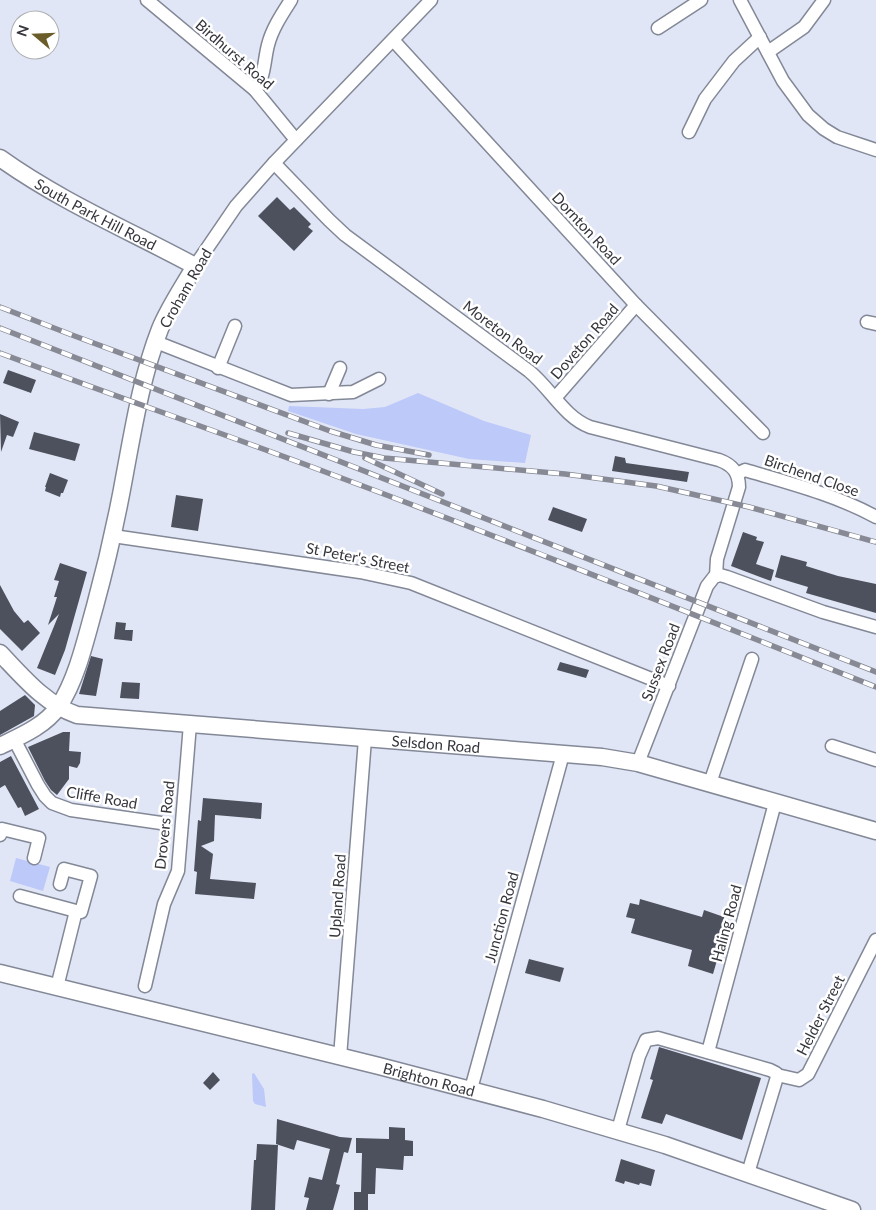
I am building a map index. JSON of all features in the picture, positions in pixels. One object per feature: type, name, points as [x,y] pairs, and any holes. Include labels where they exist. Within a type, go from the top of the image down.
[{"type":"main road","name":"South Park Hill Road","points":[[0,158],[70,200],[195,266]]},
{"type":"main road","name":"Croham Road","points":[[59,707],[69,687],[85,640],[113,536],[141,394],[156,342],[166,317],[195,266]]},
{"type":"main road","name":"Selsdon Road","points":[[0,653],[42,695],[59,707],[81,716],[602,757],[638,763],[876,832]]},
{"type":"main road","points":[[7,743],[42,723],[59,707]]},
{"type":"main road","name":"Brighton Road","points":[[0,973],[471,1089],[618,1130],[748,1173],[842,1208]]},
{"type":"street","name":"Birdhurst Road","points":[[146,0],[255,90],[296,140]]},
{"type":"street","points":[[255,90],[260,81],[267,47],[272,34],[291,0]]},
{"type":"street","name":"Croham Road","points":[[195,266],[236,206],[274,163],[432,0]]},
{"type":"street","points":[[658,28],[701,0]]},
{"type":"street","points":[[740,0],[791,93],[819,125],[837,137],[876,150]]},
{"type":"street","points":[[768,52],[804,27],[824,0]]},
{"type":"street","points":[[689,132],[705,99],[719,80],[742,52],[760,37]]},
{"type":"street","name":"Dornton Road","points":[[393,40],[636,306],[764,433]]},
{"type":"street","name":"Moreton Road","points":[[274,163],[345,235],[529,371],[543,383],[572,417],[584,425],[723,462],[732,467],[737,474]]},
{"type":"street","name":"Doveton Road","points":[[558,402],[636,306]]},
{"type":"street","points":[[218,368],[235,326]]},
{"type":"street","points":[[156,342],[291,396],[353,392],[379,379]]},
{"type":"street","points":[[329,394],[340,368]]},
{"type":"street","name":"Birchend Close","points":[[737,474],[745,470],[772,478],[858,507],[876,517]]},
{"type":"street","name":"Sussex Road","points":[[638,763],[707,586],[711,579],[716,576],[717,559],[738,494],[739,482],[737,474]]},
{"type":"street","name":"St Peter's Street","points":[[113,536],[360,572],[411,583],[669,686]]},
{"type":"street","points":[[716,576],[733,579],[816,610],[876,627]]},
{"type":"street","points":[[710,783],[752,659]]},
{"type":"street","name":"Drovers Road","points":[[145,986],[164,904],[178,871],[190,724]]},
{"type":"street","name":"Upland Road","points":[[340,1057],[366,738]]},
{"type":"street","name":"Cliffe Road","points":[[7,743],[44,796],[52,803],[71,810],[161,823]]},
{"type":"street","points":[[832,746],[876,760]]},
{"type":"street","name":"Junction Road","points":[[471,1089],[563,754]]},
{"type":"street","name":"Haling Road","points":[[708,1052],[775,803]]},
{"type":"street","points":[[0,836],[2,829],[39,838],[34,858]]},
{"type":"street","points":[[20,896],[82,912],[91,876],[64,869],[60,884]]},
{"type":"street","points":[[57,987],[76,911]]},
{"type":"street","name":"Helder Street","points":[[777,1075],[799,1080],[808,1074],[876,940]]},
{"type":"street","points":[[618,1130],[638,1056],[646,1040],[658,1038],[770,1070],[777,1075],[748,1173]]},
{"type":"shaded area","points":[[418,393],[484,421],[531,435],[525,463],[469,459],[356,434],[288,411],[289,406],[363,409],[385,407]]},
{"type":"shaded area","points":[[16,858],[50,867],[43,891],[10,881]]},
{"type":"shaded area","points":[[254,1073],[264,1089],[266,1107],[255,1104],[253,1101],[252,1074]]},
{"type":"building","points":[[277,197],[290,210],[294,207],[311,224],[308,227],[313,231],[294,251],[258,216]]},
{"type":"building","points":[[8,370],[36,380],[31,393],[3,383]]},
{"type":"building","points":[[0,414],[19,422],[13,437],[7,435],[1,452]]},
{"type":"building","points":[[34,432],[80,444],[75,461],[29,449]]},
{"type":"building","points":[[615,456],[625,458],[626,463],[689,472],[687,482],[612,471]]},
{"type":"building","points":[[50,473],[68,480],[60,497],[45,491]]},
{"type":"building","points":[[176,495],[203,499],[198,531],[171,527]]},
{"type":"building","points":[[553,507],[587,519],[582,532],[548,520]]},
{"type":"building","points":[[743,532],[757,537],[756,540],[764,542],[756,564],[774,570],[771,581],[731,566]]},
{"type":"building","points":[[781,555],[807,562],[806,566],[838,576],[876,584],[876,613],[806,593],[808,587],[775,577]]},
{"type":"building","points":[[60,563],[87,572],[65,650],[55,675],[37,668],[59,614],[48,625],[57,597],[54,597],[59,581],[54,580]]},
{"type":"building","points":[[0,585],[14,611],[24,623],[28,620],[40,633],[22,651],[0,629]]},
{"type":"building","points":[[116,622],[126,623],[125,630],[133,630],[132,641],[114,639]]},
{"type":"building","points":[[91,656],[103,659],[96,696],[79,694]]},
{"type":"building","points":[[560,662],[589,670],[586,678],[557,670]]},
{"type":"building","points":[[122,682],[140,683],[139,699],[120,698]]},
{"type":"building","points":[[25,695],[35,705],[34,716],[0,735],[0,711]]},
{"type":"building","points":[[63,732],[70,732],[69,751],[81,752],[80,763],[77,768],[69,766],[69,779],[57,795],[45,781],[28,747]]},
{"type":"building","points":[[11,756],[39,809],[25,816],[21,807],[18,808],[5,785],[0,788],[0,762]]},
{"type":"building","points":[[203,798],[262,803],[261,819],[215,815],[214,841],[201,846],[213,854],[210,879],[256,883],[254,899],[195,894],[197,872],[194,871],[198,820],[201,821]]},
{"type":"building","points":[[640,899],[702,917],[704,910],[724,917],[727,933],[725,933],[713,974],[688,966],[692,950],[631,933],[635,919],[626,917],[630,903],[639,905]]},
{"type":"building","points":[[529,959],[564,968],[560,982],[525,973]]},
{"type":"building","points":[[659,1047],[761,1078],[742,1140],[666,1114],[662,1124],[641,1118],[653,1080],[650,1079]]},
{"type":"building","points":[[213,1072],[220,1080],[210,1090],[203,1083]]},
{"type":"building","points":[[277,1119],[340,1137],[352,1138],[348,1153],[344,1152],[336,1184],[340,1185],[333,1210],[306,1210],[309,1198],[304,1197],[309,1177],[322,1180],[330,1149],[297,1140],[294,1150],[276,1144]]},
{"type":"building","points":[[389,1127],[405,1128],[405,1140],[413,1141],[413,1156],[404,1156],[403,1170],[376,1168],[375,1194],[368,1194],[368,1210],[354,1210],[354,1192],[361,1192],[362,1153],[356,1153],[356,1138],[389,1139]]},
{"type":"building","points":[[257,1144],[278,1145],[275,1210],[251,1210],[254,1160],[256,1160]]},
{"type":"building","points":[[621,1159],[655,1170],[651,1186],[625,1181],[624,1184],[615,1181]]},
{"type":"railway","points":[[0,307],[330,431],[376,445],[429,455]]},
{"type":"railway","points":[[0,328],[876,672]]},
{"type":"railway","points":[[0,353],[397,499],[876,687]]},
{"type":"railway","points":[[288,433],[354,452],[384,458],[565,474],[656,486],[749,507],[876,542]]},
{"type":"railway","points":[[365,458],[442,494]]}]
